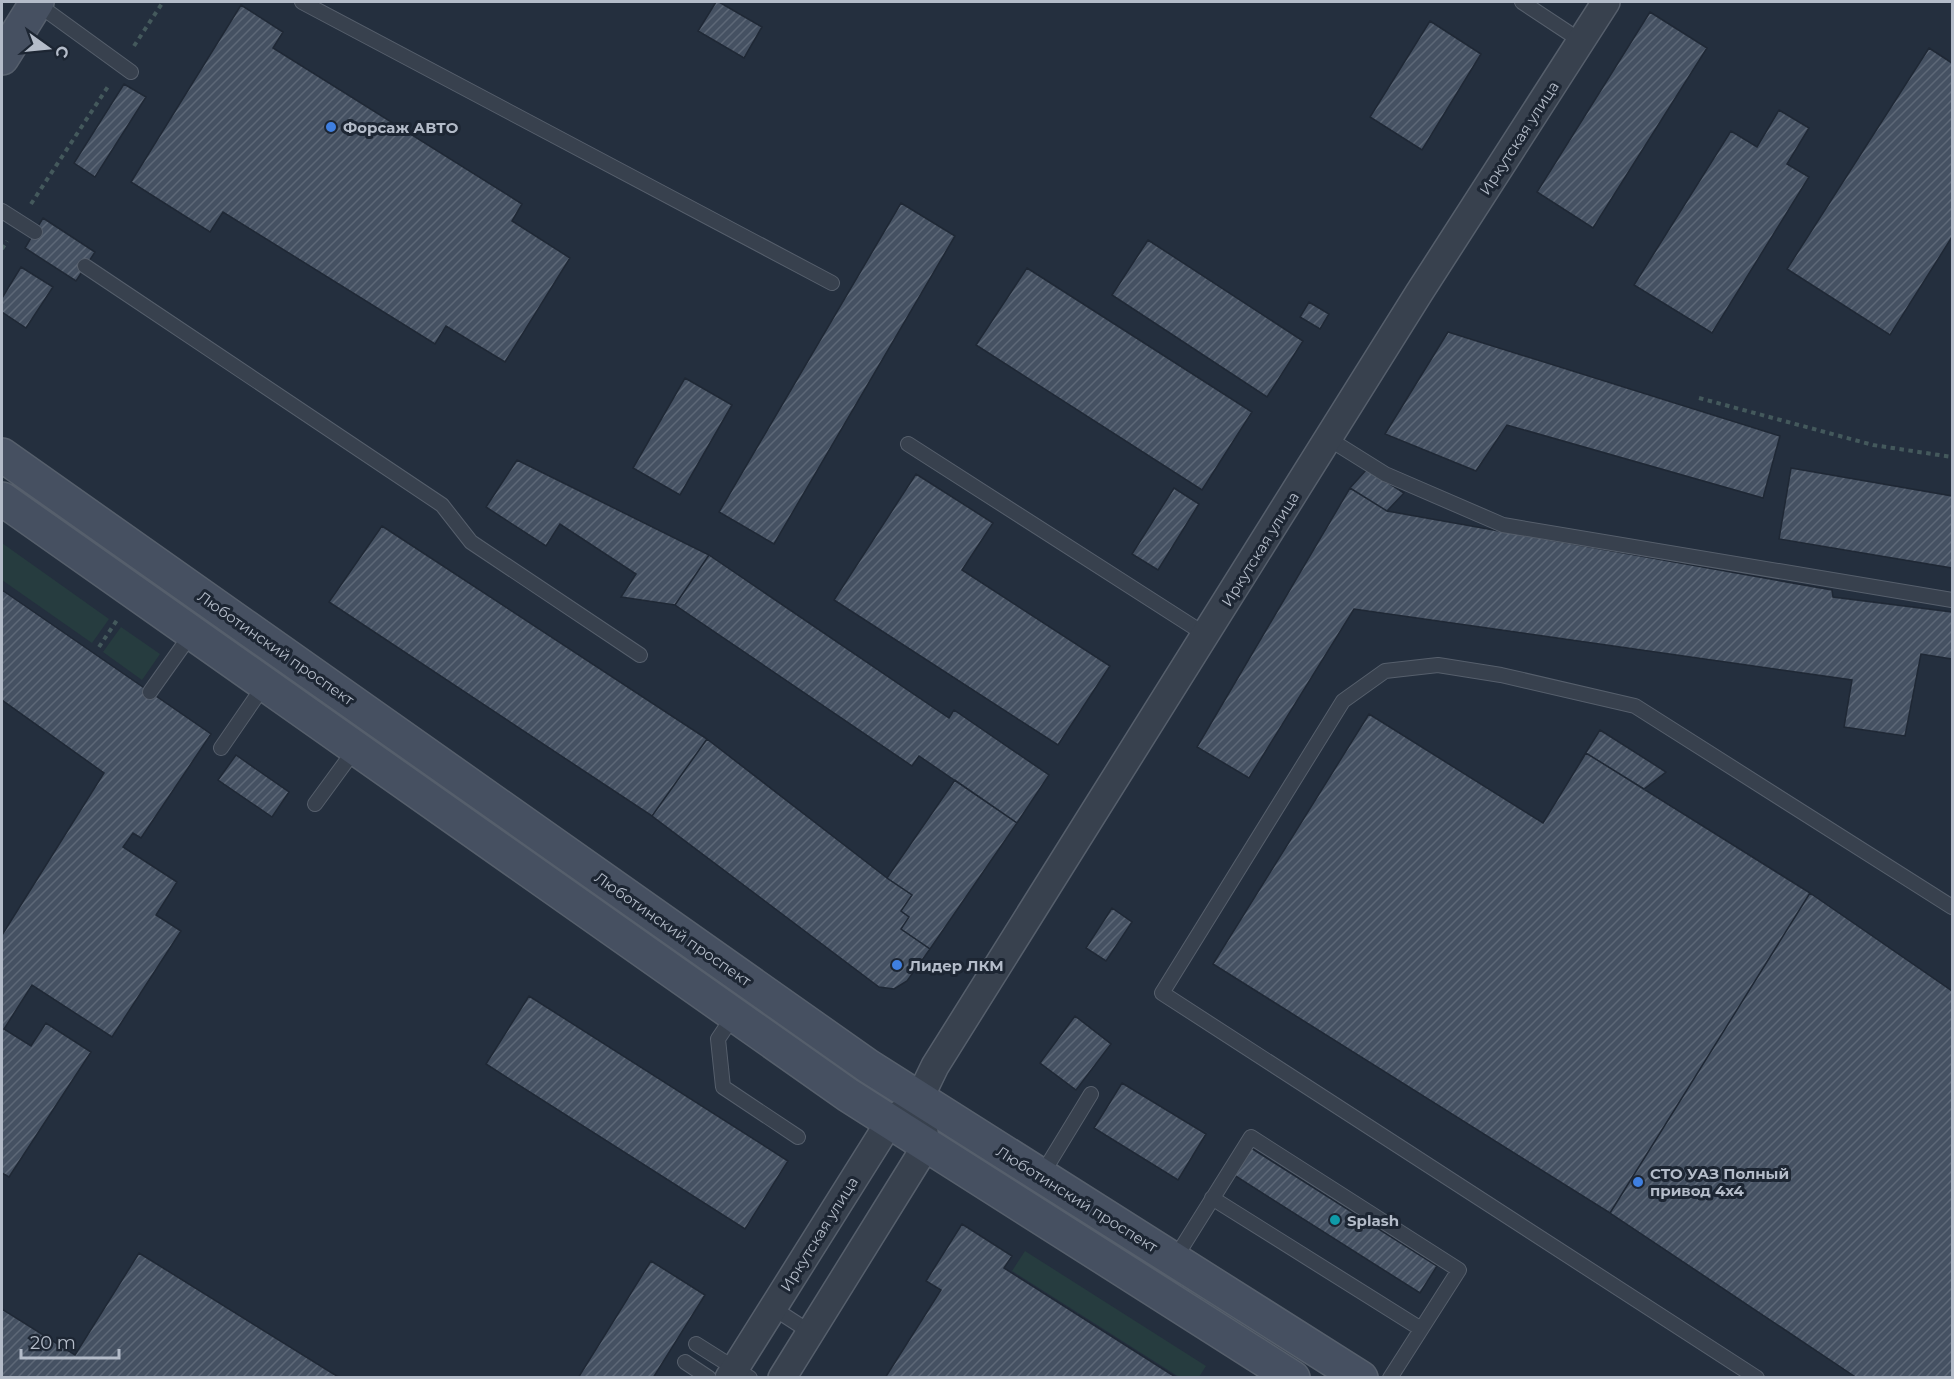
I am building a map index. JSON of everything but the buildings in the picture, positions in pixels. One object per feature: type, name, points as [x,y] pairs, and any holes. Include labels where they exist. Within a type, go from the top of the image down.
[{"type":"street","points":[[2,58],[36,2]]},
{"type":"street","name":"Иркутская улица","points":[[738,1374],[772,1308],[889,1123],[919,1099],[935,1066],[1419,292],[1605,2]]},
{"type":"street","name":"Люботинский проспект","points":[[2,455],[713,957],[919,1099],[1361,1377]]},
{"type":"street","points":[[2,499],[889,1123],[1293,1377]]},
{"type":"street","points":[[782,1377],[926,1146],[919,1099]]},
{"type":"lane","points":[[36,2],[126,68]]},
{"type":"lane","points":[[303,2],[832,283]]},
{"type":"lane","points":[[1522,2],[1581,41]]},
{"type":"lane","points":[[2,211],[34,232]]},
{"type":"lane","points":[[85,266],[442,505],[471,542],[640,655]]},
{"type":"lane","points":[[1329,439],[1384,474],[1503,525],[1953,600]]},
{"type":"lane","points":[[908,444],[1206,635]]},
{"type":"lane","points":[[150,692],[192,633]]},
{"type":"lane","points":[[1757,1377],[1162,993],[1343,701],[1384,671],[1438,665],[1501,675],[1635,706],[1953,907]]},
{"type":"lane","points":[[221,748],[265,684]]},
{"type":"lane","points":[[315,804],[356,748]]},
{"type":"lane","points":[[734,1015],[718,1039],[723,1087],[798,1137]]},
{"type":"lane","points":[[1041,1176],[1091,1094]]},
{"type":"lane","points":[[1174,1260],[1251,1137],[1459,1270],[1390,1377]]},
{"type":"lane","points":[[1212,1198],[1421,1329]]},
{"type":"lane","points":[[772,1308],[810,1332]]},
{"type":"lane","points":[[696,1344],[738,1374]]},
{"type":"lane","points":[[685,1362],[709,1377]]},
{"type":"path","points":[[2,249],[126,68],[163,2]]},
{"type":"path","points":[[1699,398],[1873,445],[1953,457]]},
{"type":"path","points":[[99,647],[119,618]]},
{"type":"green space","points":[[2,543],[109,619],[92,643],[2,580]]},
{"type":"green space","points":[[121,627],[160,654],[142,680],[103,652]]},
{"type":"green space","points":[[1025,1251],[1206,1366],[1199,1377],[1179,1377],[1012,1271]]},
{"type":"place","name":"Форсаж АВТО","points":[[331,127]]},
{"type":"place","name":"Лидер ЛКМ","points":[[897,965]]},
{"type":"place","name":"СТО УАЗ Полный привод 4х4","points":[[1638,1182]]},
{"type":"place","name":"Splash","points":[[1335,1220]]}]
